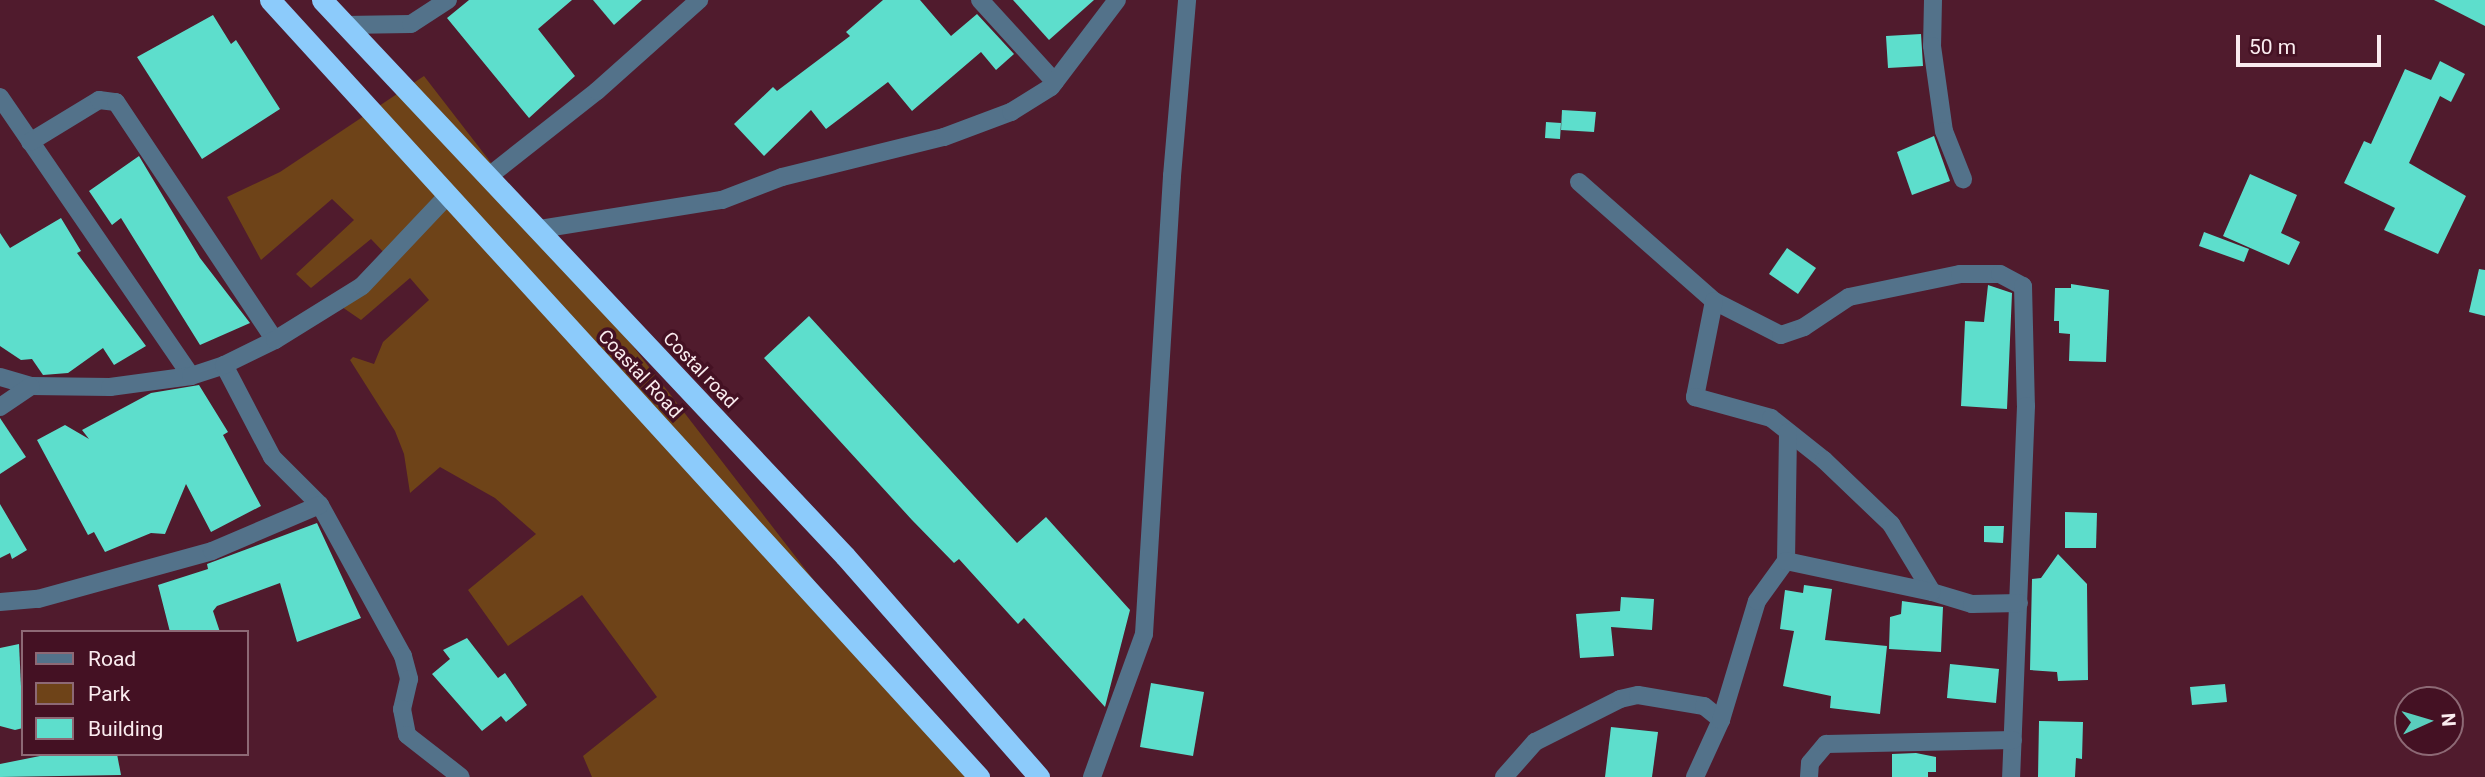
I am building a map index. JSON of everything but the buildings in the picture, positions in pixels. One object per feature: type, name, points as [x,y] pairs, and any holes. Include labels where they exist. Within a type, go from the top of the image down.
[{"type":"highway","name":"Coastal Road","points":[[270,0],[979,777]]},
{"type":"highway","name":"Costal road","points":[[322,0],[845,556],[1040,777]]},
{"type":"street","points":[[344,25],[411,23],[448,0]]},
{"type":"street","points":[[489,176],[597,91],[699,0]]},
{"type":"street","points":[[980,0],[1055,82]]},
{"type":"street","points":[[540,229],[722,200],[852,158],[944,137],[1011,112],[1055,82],[1117,0]]},
{"type":"street","points":[[1091,777],[1144,634],[1172,176],[1187,0]]},
{"type":"street","points":[[1933,0],[1932,46],[1944,131],[1963,179]]},
{"type":"street","points":[[0,97],[191,376]]},
{"type":"street","points":[[30,142],[99,100],[116,102],[275,340]]},
{"type":"street","points":[[1579,182],[1714,300],[1782,335],[1804,327],[1849,297],[1960,274],[2000,274],[2023,286],[2026,406],[2011,777]]},
{"type":"street","points":[[0,377],[31,386],[110,387],[191,376],[224,365],[275,340],[362,286],[447,196]]},
{"type":"street","points":[[1714,300],[1696,397],[1770,418],[1788,432],[1891,524],[1932,592]]},
{"type":"street","points":[[224,365],[272,457],[320,505],[403,656],[409,679],[402,709],[407,735],[461,777]]},
{"type":"street","points":[[0,407],[31,386]]},
{"type":"street","points":[[1695,777],[1721,720],[1756,601],[1786,561],[1788,432]]},
{"type":"street","points":[[0,602],[38,599],[212,551],[320,505]]},
{"type":"street","points":[[1786,561],[1932,592],[1972,604],[2019,603]]},
{"type":"street","points":[[1504,777],[1535,742],[1620,699],[1638,695],[1704,706],[1721,720]]},
{"type":"street","points":[[1810,777],[1810,762],[1816,750],[1826,744],[2013,740]]},
{"type":"green space","points":[[424,76],[966,777],[592,777],[583,756],[657,697],[582,595],[508,646],[468,590],[536,534],[495,498],[440,467],[410,493],[404,454],[395,431],[350,360],[353,357],[374,364],[383,342],[429,300],[410,278],[361,320],[342,307],[392,261],[371,239],[311,288],[296,274],[354,220],[332,199],[261,260],[227,197],[280,172]]}]
